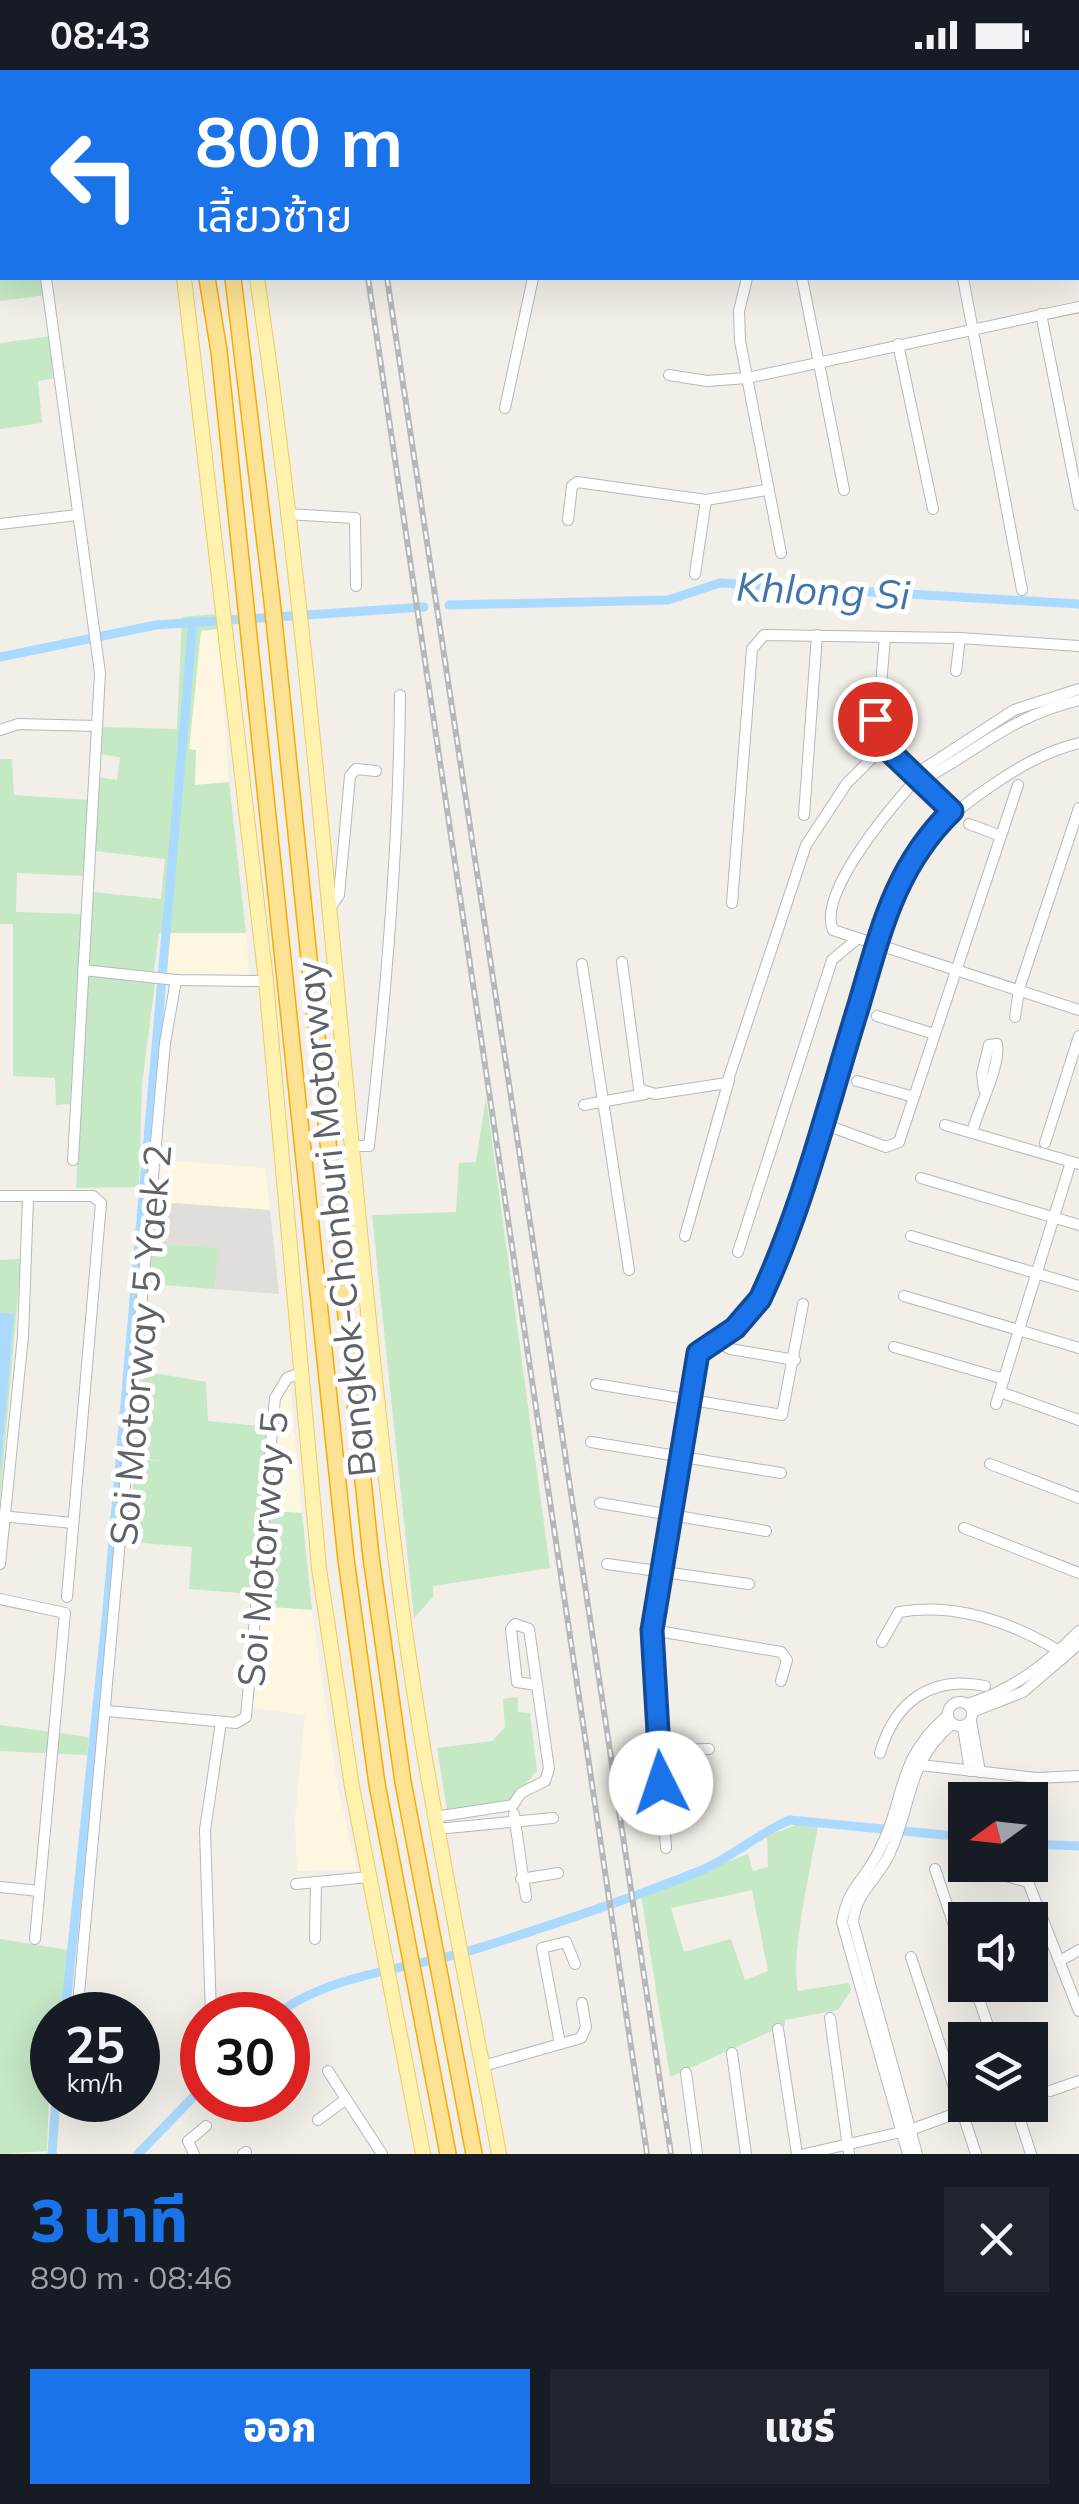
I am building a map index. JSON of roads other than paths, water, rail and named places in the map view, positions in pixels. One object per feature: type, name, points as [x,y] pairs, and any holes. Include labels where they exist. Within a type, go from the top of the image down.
[{"type":"highway","name":"Bangkok-Chonburi Motorway","points":[[208,280],[346,1559],[378,1784],[448,2154]]},
{"type":"highway","name":"Bangkok-Chonburi Motorway","points":[[234,280],[272,601],[370,1557],[403,1782],[474,2154]]},
{"type":"main road","points":[[184,280],[225,602],[266,981],[320,1568],[368,1877],[422,2154]]},
{"type":"main road","points":[[257,280],[296,601],[395,1554],[436,1823],[499,2154]]},
{"type":"street","points":[[46,280],[97,652],[97,726],[73,1160]]},
{"type":"street","points":[[504,408],[533,280]]},
{"type":"street","points":[[748,280],[739,323],[766,490],[781,552]]},
{"type":"street","points":[[802,280],[844,490]]},
{"type":"street","points":[[962,280],[1022,590]]},
{"type":"street","points":[[669,375],[707,381],[747,378],[1079,307]]},
{"type":"street","points":[[1041,314],[1079,505]]},
{"type":"street","points":[[898,344],[933,509]]},
{"type":"street","points":[[568,520],[572,486],[577,482],[706,500],[766,490]]},
{"type":"street","points":[[695,574],[706,500]]},
{"type":"street","points":[[286,514],[356,518],[356,586]]},
{"type":"street","points":[[0,524],[77,515]]},
{"type":"street","points":[[732,903],[752,649],[764,634],[960,638],[1079,646]]},
{"type":"street","points":[[804,814],[817,634]]},
{"type":"street","points":[[884,637],[875,719],[884,746],[915,780],[952,811]]},
{"type":"street","points":[[956,671],[960,638]]},
{"type":"street","points":[[1079,689],[1014,710],[915,780],[858,854],[831,915],[833,930],[1079,1010]]},
{"type":"street","points":[[353,1146],[370,1146],[395,849],[400,694]]},
{"type":"street","points":[[915,780],[1002,728],[1079,700]]},
{"type":"street","points":[[0,730],[18,724],[97,726]]},
{"type":"street","points":[[666,1848],[652,1630],[698,1353],[718,1342],[760,1299],[821,1123],[873,944],[916,852],[952,811],[1018,768],[1079,743]]},
{"type":"street","points":[[685,1236],[730,1080],[806,845],[847,783],[884,746]]},
{"type":"street","points":[[328,910],[339,895],[350,776],[356,768],[376,771]]},
{"type":"street","points":[[821,1123],[891,1147],[899,1142],[1018,785]]},
{"type":"street","points":[[1015,1017],[1019,989],[1079,808]]},
{"type":"street","points":[[969,824],[1001,836]]},
{"type":"street","points":[[738,1252],[832,960],[857,939]]},
{"type":"street","points":[[622,962],[637,1085],[646,1094]]},
{"type":"street","points":[[582,964],[630,1270]]},
{"type":"street","points":[[83,970],[174,979],[266,981]]},
{"type":"street","name":"Soi Motorway 5 Yaek 2","points":[[80,1992],[91,1838],[108,1711],[174,979]]},
{"type":"street","points":[[877,1016],[934,1034]]},
{"type":"street","points":[[1045,1143],[1079,1036]]},
{"type":"street","points":[[584,1105],[730,1080]]},
{"type":"street","points":[[857,1081],[914,1097]]},
{"type":"street","points":[[972,1133],[984,1089]]},
{"type":"street","points":[[945,1125],[1075,1163],[1052,1217],[996,1404]]},
{"type":"street","points":[[921,1178],[1079,1225]]},
{"type":"street","points":[[0,1196],[93,1196],[101,1202],[67,1597]]},
{"type":"street","points":[[0,1564],[23,1336],[28,1198]]},
{"type":"street","points":[[911,1236],[1079,1286]]},
{"type":"street","points":[[904,1296],[1079,1348]]},
{"type":"street","points":[[596,1384],[782,1415],[803,1304]]},
{"type":"street","points":[[718,1342],[730,1349],[795,1360]]},
{"type":"street","points":[[894,1346],[1004,1380]]},
{"type":"street","name":"Soi Motorway 5","points":[[108,1711],[240,1723],[246,1717],[275,1398],[282,1382],[301,1374]]},
{"type":"street","points":[[1000,1392],[1079,1420]]},
{"type":"street","points":[[591,1442],[781,1474]]},
{"type":"street","points":[[990,1464],[1079,1498]]},
{"type":"street","points":[[600,1503],[766,1530]]},
{"type":"street","points":[[2,1516],[73,1523]]},
{"type":"street","points":[[964,1528],[1079,1573]]},
{"type":"street","points":[[607,1564],[748,1584]]},
{"type":"street","points":[[0,1601],[57,1608],[65,1613],[35,1938]]},
{"type":"street","points":[[882,1642],[899,1612],[939,1612],[1003,1621],[1059,1651]]},
{"type":"street","points":[[526,1897],[513,1805],[521,1792],[548,1776],[529,1629],[515,1624],[511,1628],[517,1682],[536,1685]]},
{"type":"street","points":[[652,1630],[781,1652],[787,1660],[780,1681]]},
{"type":"street","points":[[908,2154],[853,1922],[860,1895],[884,1854],[912,1765],[961,1714],[1016,1684],[1079,1631]]},
{"type":"street","points":[[961,1714],[1022,1692],[1079,1644]]},
{"type":"street","points":[[943,1684],[961,1714],[975,1771]]},
{"type":"street","points":[[880,1752],[887,1729],[905,1704],[943,1684],[985,1686]]},
{"type":"street","points":[[210,1992],[205,1830],[222,1722]]},
{"type":"street","points":[[658,1750],[709,1749]]},
{"type":"street","points":[[912,1765],[1079,1776]]},
{"type":"street","points":[[436,1823],[513,1805]]},
{"type":"street","points":[[436,1823],[554,1818]]},
{"type":"street","points":[[935,1869],[948,1908]]},
{"type":"street","points":[[521,1879],[558,1872]]},
{"type":"street","points":[[296,1884],[368,1877]]},
{"type":"street","points":[[315,1939],[316,1882]]},
{"type":"street","points":[[1028,1882],[1079,2011]]},
{"type":"street","points":[[0,1887],[39,1890]]},
{"type":"street","points":[[560,2044],[542,1948],[566,1942],[576,1964]]},
{"type":"street","points":[[1060,1960],[1079,1950]]},
{"type":"street","points":[[911,1957],[948,2070]]},
{"type":"street","points":[[482,2066],[584,2034],[582,2003]]},
{"type":"street","points":[[830,2018],[848,2150]]},
{"type":"street","points":[[778,2029],[796,2154]]},
{"type":"street","points":[[732,2052],[746,2154]]},
{"type":"street","points":[[328,2071],[382,2154]]},
{"type":"street","points":[[686,2073],[697,2154]]},
{"type":"street","points":[[1056,2085],[1079,2082]]},
{"type":"street","points":[[318,2120],[346,2099]]},
{"type":"street","points":[[805,2154],[848,2150],[948,2115]]},
{"type":"street","points":[[965,2122],[976,2154]]},
{"type":"street","points":[[1021,2122],[1031,2154]]},
{"type":"street","points":[[194,2154],[188,2141],[206,2126]]},
{"type":"street","points":[[905,2131],[917,2154]]},
{"type":"water","points":[[0,1313],[14,1314],[0,1472]]},
{"type":"waterway","name":"Khlong Si","points":[[449,605],[668,600],[720,583],[1079,604]]},
{"type":"waterway","name":"Khlong Si","points":[[0,657],[156,625],[424,607]]},
{"type":"waterway","points":[[67,1992],[107,1610],[193,622]]},
{"type":"waterway","points":[[310,1995],[348,1980],[479,1948],[589,1912],[709,1867],[790,1820],[948,1835]]},
{"type":"waterway","points":[[1048,1845],[1079,1846]]},
{"type":"waterway","points":[[138,2154],[180,2111]]},
{"type":"waterway","points":[[52,2154],[54,2122]]},
{"type":"railway","points":[[368,280],[647,2154]]},
{"type":"railway","points":[[387,280],[671,2154]]}]
